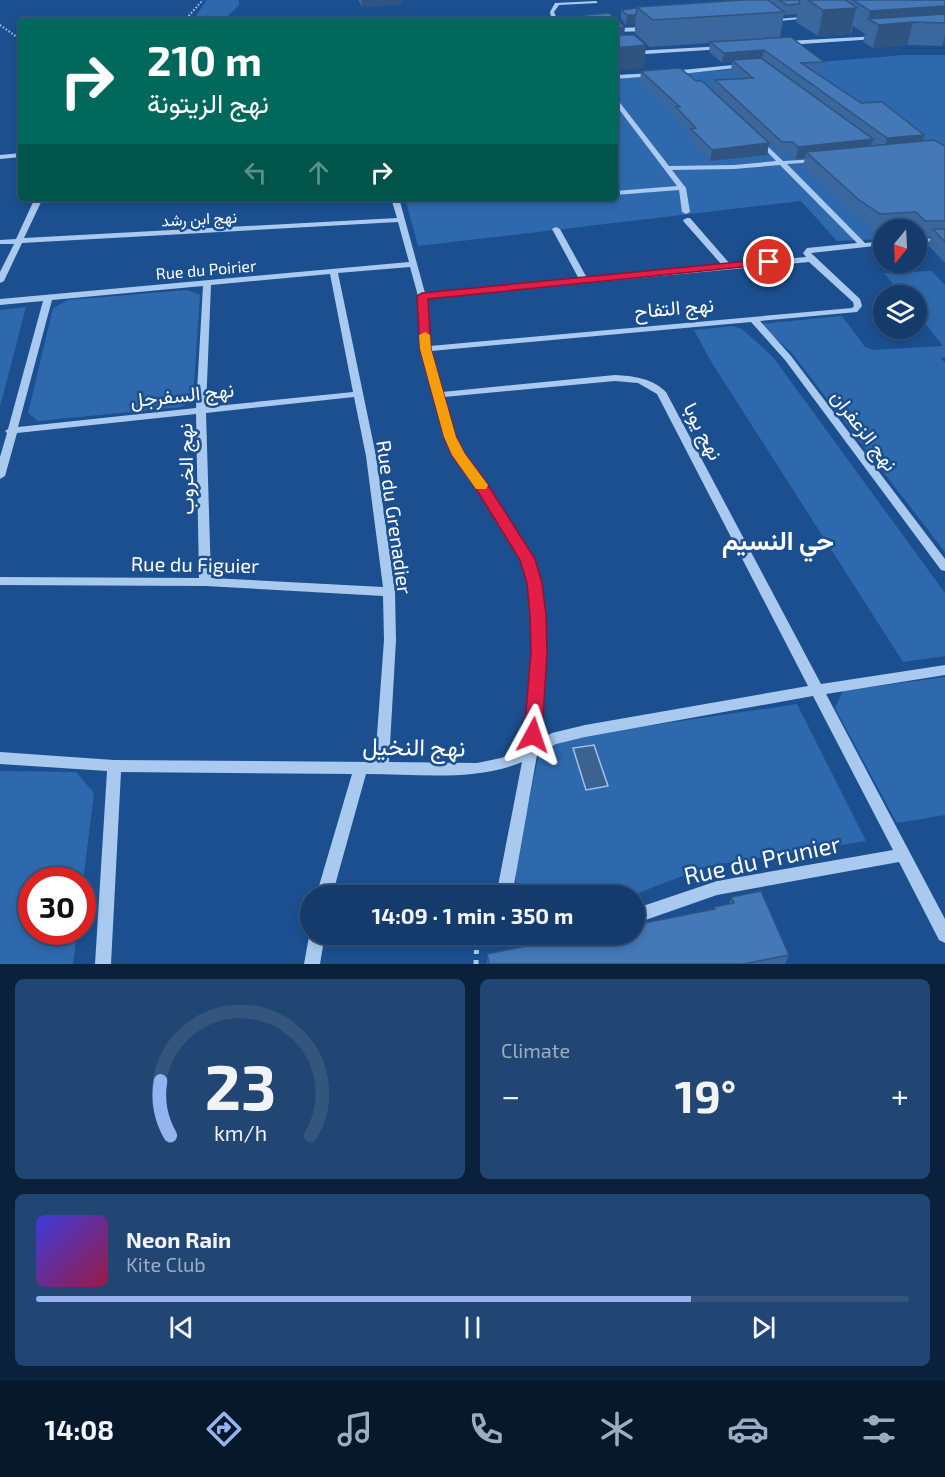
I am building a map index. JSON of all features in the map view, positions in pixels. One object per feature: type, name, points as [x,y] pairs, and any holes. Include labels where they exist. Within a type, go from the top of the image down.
[{"type":"street","points":[[554,18],[552,12],[556,2],[597,2]]},
{"type":"street","points":[[761,20],[819,16]]},
{"type":"street","points":[[618,30],[656,28]]},
{"type":"street","points":[[856,33],[864,38]]},
{"type":"street","points":[[779,44],[887,37]]},
{"type":"street","points":[[618,54],[726,47]]},
{"type":"street","points":[[618,77],[750,65]]},
{"type":"street","points":[[686,72],[693,79]]},
{"type":"street","points":[[618,104],[682,188],[687,216],[726,266]]},
{"type":"street","points":[[748,130],[862,244]]},
{"type":"street","points":[[0,157],[18,155]]},
{"type":"street","points":[[668,168],[734,167],[827,159]]},
{"type":"street","points":[[618,193],[682,188]]},
{"type":"street","points":[[0,281],[21,241],[38,201]]},
{"type":"street","points":[[396,201],[422,296],[426,349],[450,437],[459,455],[481,485],[527,559],[534,583],[539,652],[531,753],[506,885]]},
{"type":"street","name":"نهج ابن رشد","points":[[0,242],[400,220]]},
{"type":"street","points":[[556,230],[584,280]]},
{"type":"street","points":[[927,241],[945,240]]},
{"type":"street","points":[[422,296],[811,259],[807,253],[810,250],[873,244]]},
{"type":"street","name":"نهج التفاح","points":[[426,349],[854,310],[858,306],[852,296],[811,259]]},
{"type":"street","name":"Rue du Poirier","points":[[0,302],[414,264]]},
{"type":"street","name":"Rue du Grenadier","points":[[334,273],[371,456],[389,592],[390,652],[382,768]]},
{"type":"street","name":"نهج الخروب","points":[[205,582],[201,409],[207,284]]},
{"type":"street","points":[[0,476],[10,431],[48,298]]},
{"type":"street","name":"نهج الزعفران","points":[[752,318],[788,358],[945,567]]},
{"type":"street","name":"نهج يوبا","points":[[439,395],[615,378],[634,379],[651,384],[661,392],[945,935]]},
{"type":"street","name":"نهج السفرجل","points":[[10,431],[357,394]]},
{"type":"street","name":"Rue du Figuier","points":[[0,581],[205,582],[389,592]]},
{"type":"street","points":[[817,690],[945,670]]},
{"type":"street","name":"نهج النخيل","points":[[0,758],[114,766],[477,769],[503,764],[531,753],[558,737],[817,690]]},
{"type":"street","points":[[103,964],[114,766]]},
{"type":"street","points":[[327,885],[361,767]]},
{"type":"street","name":"Rue du Prunier","points":[[645,913],[717,888],[902,855]]},
{"type":"street","points":[[312,964],[315,945]]},
{"type":"path","points":[[187,18],[203,0]]},
{"type":"path","points":[[0,25],[18,38]]},
{"type":"path","points":[[476,964],[477,945]]},
{"type":"shaded area","points":[[207,0],[239,0],[239,5],[226,18],[194,18]]},
{"type":"shaded area","points":[[904,55],[945,55],[945,236],[927,237],[927,219],[873,219],[873,239],[837,241],[801,201],[418,246],[406,201],[618,201],[618,79]]},
{"type":"shaded area","points":[[932,271],[945,285],[945,357],[941,358],[945,363],[945,552],[791,352],[759,324],[842,316],[865,347],[872,350],[943,346],[927,326],[927,285],[894,285],[884,273]]},
{"type":"shaded area","points":[[187,290],[200,295],[193,400],[181,407],[38,421],[28,413],[53,308],[68,300]]},
{"type":"shaded area","points":[[26,307],[0,407],[0,310]]},
{"type":"shaded area","points":[[733,326],[742,329],[773,357],[945,593],[945,656],[903,662],[712,363],[694,330]]},
{"type":"shaded area","points":[[945,677],[945,815],[897,823],[835,708],[843,691]]},
{"type":"shaded area","points":[[797,704],[866,841],[708,866],[645,890],[645,885],[516,885],[516,861],[540,750],[559,739]]},
{"type":"shaded area","points":[[594,745],[608,786],[586,790],[573,748]]},
{"type":"shaded area","points":[[0,771],[76,772],[94,793],[85,867],[18,867],[18,945],[75,945],[73,964],[0,964]]},
{"type":"building","points":[[768,0],[784,12],[653,20],[637,7]]},
{"type":"building","points":[[779,0],[800,0],[799,4],[787,5]]},
{"type":"building","points":[[808,0],[845,0],[857,8],[823,10]]},
{"type":"building","points":[[853,0],[945,0],[945,6],[870,11]]},
{"type":"building","points":[[637,8],[636,15],[627,15],[621,10]]},
{"type":"building","points":[[609,13],[615,18],[585,18],[588,17],[585,15]]},
{"type":"building","points":[[945,14],[945,23],[913,22],[879,25],[868,19]]},
{"type":"building","points":[[618,21],[625,27],[618,28]]},
{"type":"building","points":[[618,35],[634,35],[646,45],[618,48]]},
{"type":"building","points":[[791,37],[824,62],[801,63],[861,103],[882,102],[924,135],[887,138],[764,50],[724,53],[710,42]]},
{"type":"building","points":[[761,58],[873,139],[798,147],[793,142],[782,142],[715,80],[753,78],[732,60]]},
{"type":"building","points":[[680,68],[696,81],[702,81],[769,143],[712,150],[691,129],[696,128],[676,107],[680,107],[641,71]]},
{"type":"building","points":[[934,140],[945,146],[945,221],[927,221],[916,212],[880,214],[858,199],[806,152]]},
{"type":"building","points":[[933,229],[945,229],[945,242]]},
{"type":"building","points":[[761,891],[789,955],[743,964],[489,964],[487,954],[532,945],[645,945],[645,923],[715,909],[714,907],[734,903],[731,897]]},
{"type":"slow traffic","points":[[425,335],[426,349],[450,437],[459,455],[481,485]]},
{"type":"district","name":"حي النسيم","points":[[778,539]]},
{"type":"route","points":[[533,735],[539,652],[534,583],[527,559],[507,524],[459,455],[450,437],[426,349],[422,296],[769,262]]}]
